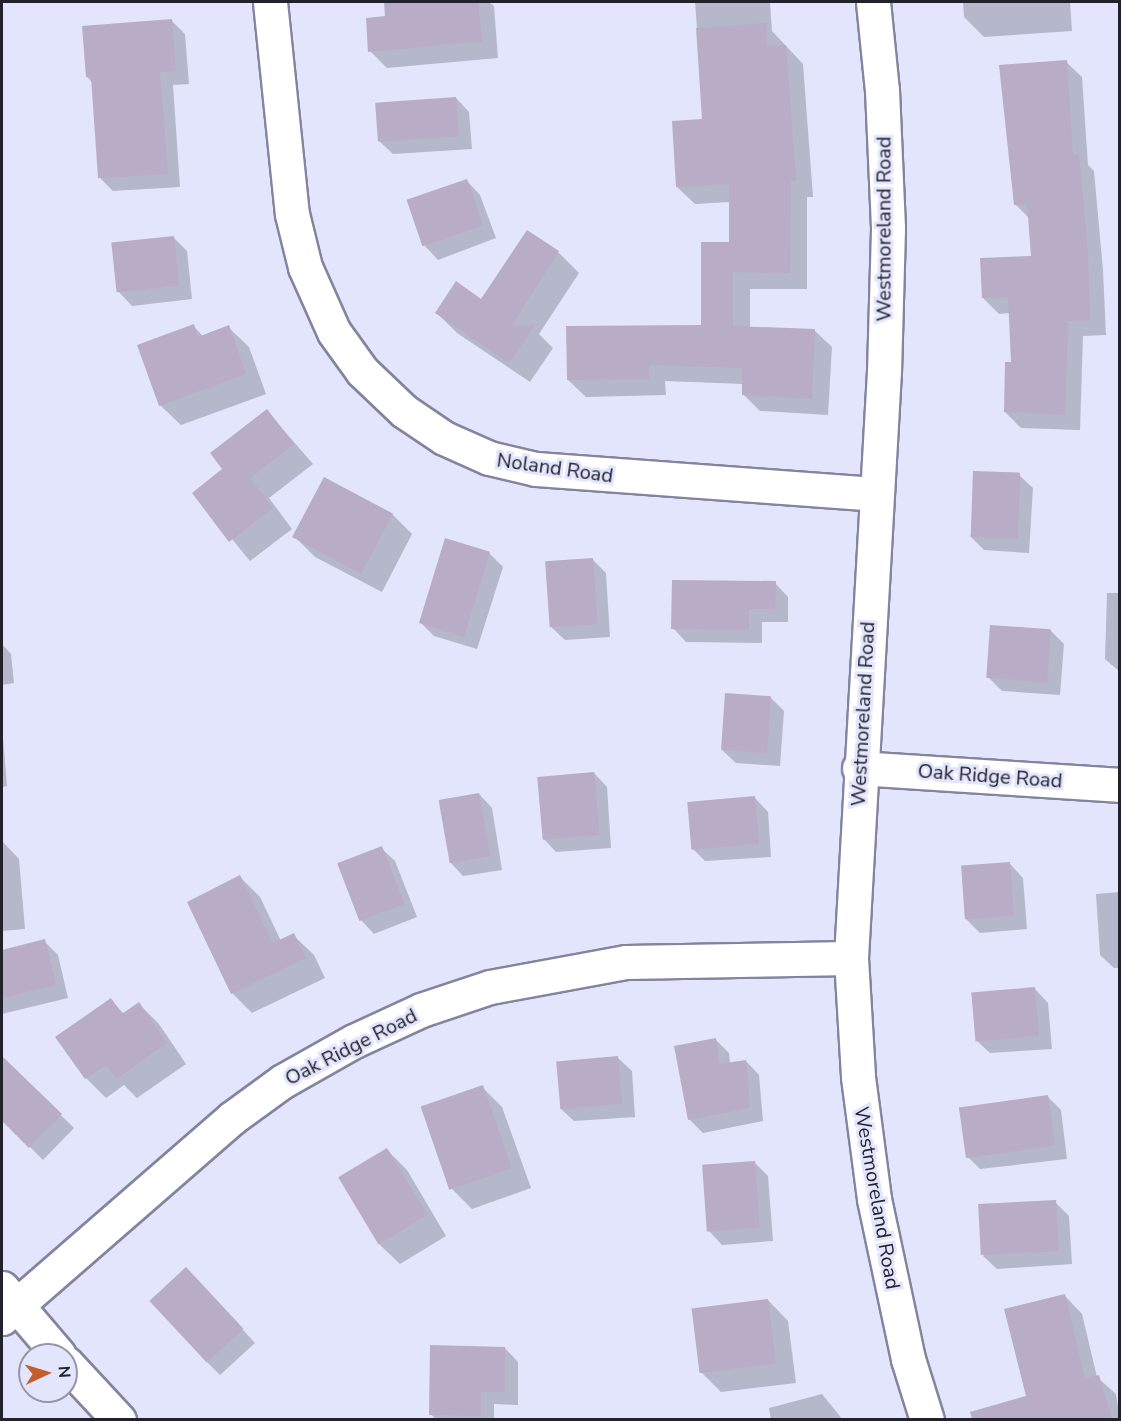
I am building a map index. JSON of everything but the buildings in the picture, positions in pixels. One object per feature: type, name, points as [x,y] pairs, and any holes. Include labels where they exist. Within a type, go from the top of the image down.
[{"type":"street","name":"Noland Road","points":[[270,2],[292,214],[305,267],[334,332],[362,371],[404,411],[444,438],[489,458],[536,469],[876,494]]},
{"type":"street","name":"Westmoreland Road","points":[[873,2],[882,90],[888,228],[851,958],[858,1077],[874,1200],[909,1359],[927,1419]]},
{"type":"street","name":"Oak Ridge Road","points":[[860,768],[1119,786]]},
{"type":"street","name":"Oak Ridge Road","points":[[6,1303],[232,1118],[283,1081],[344,1046],[421,1010],[490,987],[626,962],[851,958]]},
{"type":"street","points":[[6,1303],[47,1343]]},
{"type":"street","points":[[78,1376],[119,1419]]}]
